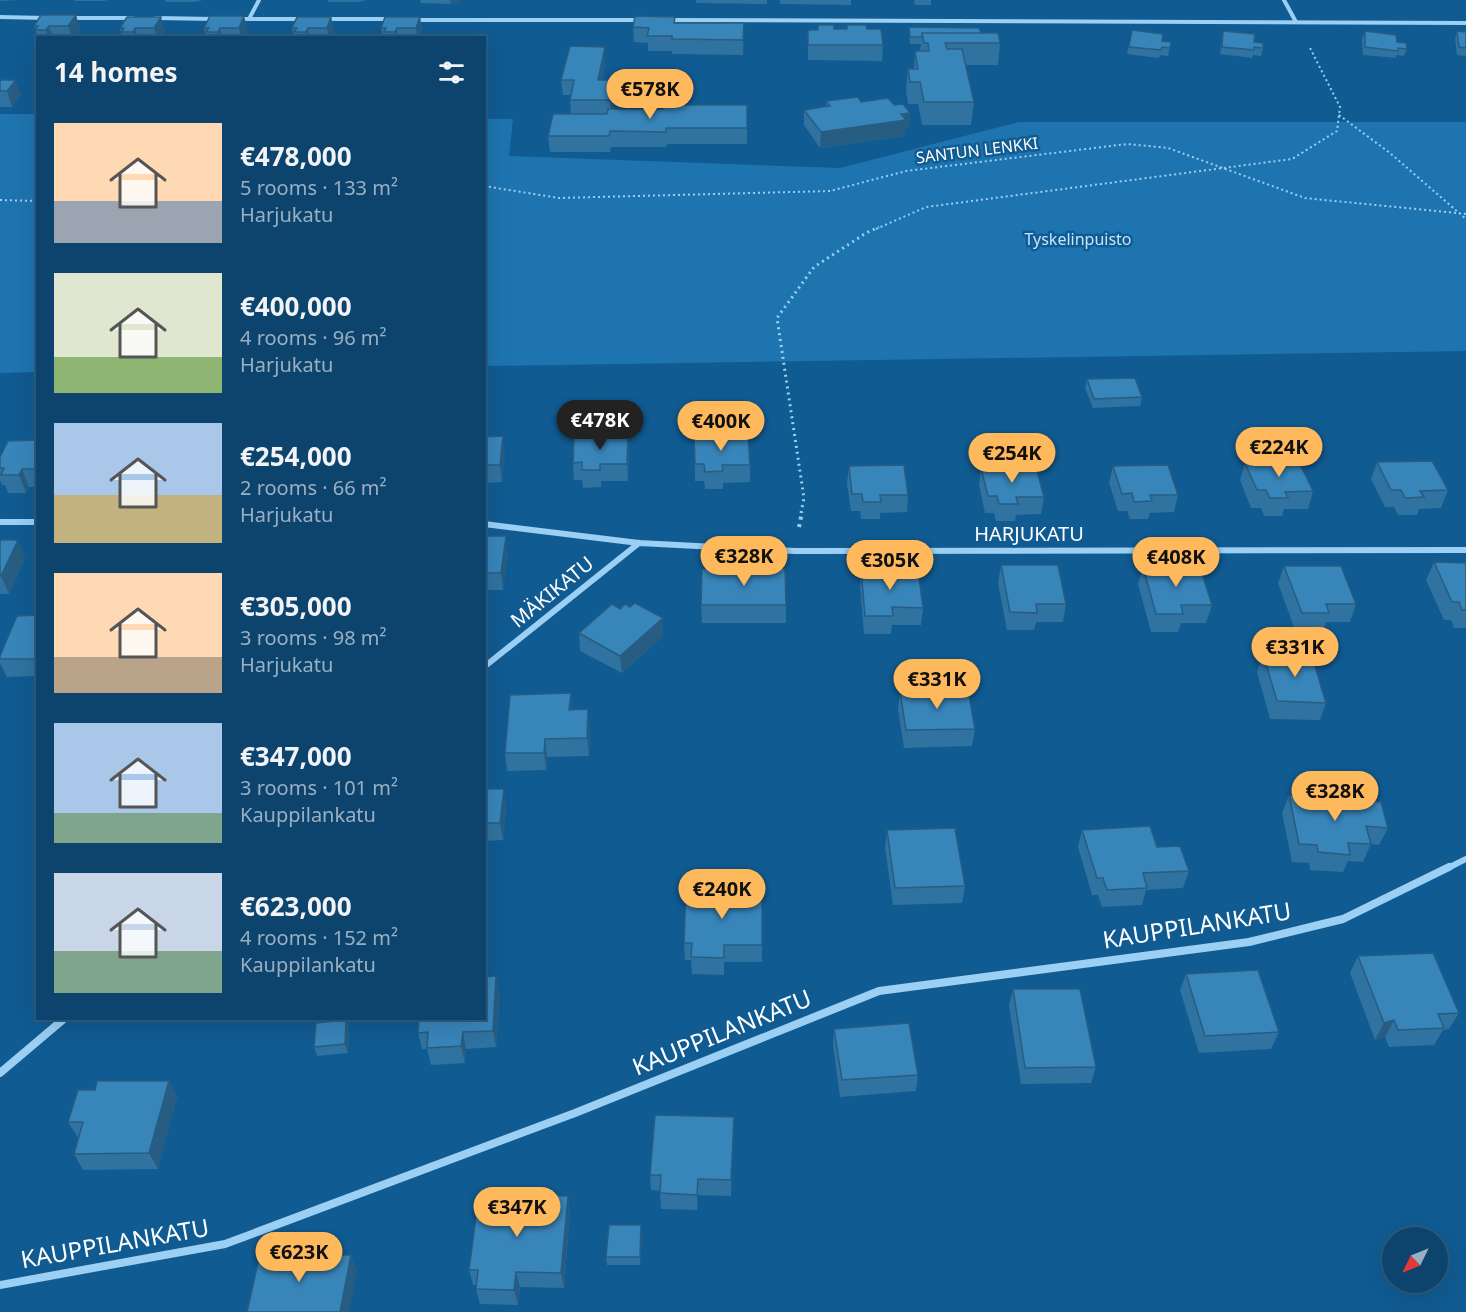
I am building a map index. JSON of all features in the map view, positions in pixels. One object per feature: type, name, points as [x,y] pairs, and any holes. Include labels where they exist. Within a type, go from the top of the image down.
[{"type":"street","points":[[249,19],[259,0]]},
{"type":"street","points":[[1284,0],[1296,22]]},
{"type":"street","points":[[0,17],[46,18]]},
{"type":"street","points":[[58,18],[142,18]]},
{"type":"street","points":[[154,18],[225,19]]},
{"type":"street","points":[[237,19],[309,19]]},
{"type":"street","points":[[320,19],[392,20]]},
{"type":"street","points":[[404,20],[642,20]]},
{"type":"street","points":[[665,20],[1466,23]]},
{"type":"street","points":[[0,522],[36,522]]},
{"type":"street","name":"HARJUKATU","points":[[486,524],[639,543],[795,551],[1466,549]]},
{"type":"street","name":"MÄKIKATU","points":[[486,665],[639,543]]},
{"type":"street","name":"KAUPPILANKATU","points":[[0,1285],[225,1244],[575,1113],[879,991],[1249,942],[1343,919],[1466,859]]},
{"type":"street","points":[[0,1073],[63,1020]]},
{"type":"path","points":[[795,551],[804,498],[777,318],[814,267],[866,233],[926,207],[1292,159],[1337,131],[1340,108],[1296,22]]},
{"type":"path","points":[[1339,115],[1390,153],[1466,219]]},
{"type":"path","name":"SANTUN LENKKI","points":[[486,186],[559,198],[830,191],[906,171],[1127,144],[1168,148],[1220,169],[1305,198],[1466,214]]},
{"type":"path","points":[[0,200],[36,201]]},
{"type":"green space","points":[[0,114],[36,114],[36,372],[0,373]]},
{"type":"green space","name":"Tyskelinpuisto","points":[[486,119],[513,119],[509,156],[840,168],[1019,122],[1466,122],[1466,351],[486,366]]},
{"type":"building","points":[[41,15],[76,15],[68,26],[49,26],[46,30],[35,30],[38,26],[34,26]]},
{"type":"building","points":[[210,16],[244,16],[239,28],[220,28],[218,32],[206,32],[209,28],[204,28]]},
{"type":"building","points":[[635,16],[675,17],[674,23],[744,23],[743,40],[672,39],[672,36],[647,36],[649,28],[633,27]]},
{"type":"building","points":[[127,17],[161,17],[154,28],[135,28],[133,32],[122,32],[124,28],[120,28]]},
{"type":"building","points":[[297,17],[331,17],[327,28],[308,28],[306,32],[294,32],[297,28],[292,28]]},
{"type":"building","points":[[385,17],[420,17],[416,28],[397,28],[395,32],[384,32],[386,28],[381,28]]},
{"type":"building","points":[[818,25],[834,25],[834,29],[847,29],[847,25],[866,25],[867,29],[881,29],[883,45],[808,45],[808,30],[818,30]]},
{"type":"building","points":[[909,27],[979,28],[981,33],[922,33],[922,37],[910,37]]},
{"type":"building","points":[[1132,30],[1163,34],[1162,41],[1171,42],[1170,48],[1162,47],[1161,50],[1129,47]]},
{"type":"building","points":[[1223,31],[1255,34],[1254,42],[1263,43],[1263,48],[1254,47],[1254,50],[1222,47]]},
{"type":"building","points":[[1365,31],[1396,35],[1397,42],[1406,43],[1407,49],[1398,48],[1398,51],[1365,47]]},
{"type":"building","points":[[1457,31],[1466,32],[1466,48],[1459,47]]},
{"type":"building","points":[[922,33],[998,33],[1000,43],[945,43],[947,49],[962,49],[974,102],[924,102],[920,82],[910,82],[908,69],[918,69],[915,51],[929,51],[928,43],[924,43]]},
{"type":"building","points":[[570,46],[605,47],[598,80],[614,80],[610,100],[570,100],[574,80],[561,80]]},
{"type":"building","points":[[0,80],[16,80],[7,91],[0,91]]},
{"type":"building","points":[[858,97],[861,102],[888,98],[894,105],[903,104],[910,113],[901,114],[906,120],[821,132],[804,110],[830,106],[826,101]]},
{"type":"building","points":[[663,105],[747,105],[747,128],[666,128],[666,132],[610,131],[609,136],[548,136],[553,114],[607,114],[608,109],[663,109]]},
{"type":"building","points":[[1135,378],[1142,397],[1094,399],[1087,379]]},
{"type":"building","points":[[628,435],[627,464],[600,464],[600,470],[582,470],[582,462],[573,463],[574,436]]},
{"type":"building","points":[[503,436],[500,465],[486,465],[486,437]]},
{"type":"building","points":[[748,436],[750,465],[722,465],[723,471],[705,472],[704,464],[695,464],[694,437]]},
{"type":"building","points":[[36,440],[36,469],[22,469],[19,475],[1,475],[4,468],[0,468],[0,457],[8,441]]},
{"type":"building","points":[[1432,461],[1448,490],[1420,491],[1424,497],[1405,498],[1401,490],[1391,490],[1377,462]]},
{"type":"building","points":[[1299,462],[1313,491],[1285,492],[1288,498],[1270,498],[1266,490],[1257,490],[1245,463]]},
{"type":"building","points":[[904,465],[908,495],[880,495],[881,502],[863,502],[862,494],[852,494],[849,466]]},
{"type":"building","points":[[1168,465],[1178,495],[1150,495],[1152,501],[1134,502],[1132,493],[1122,494],[1113,466]]},
{"type":"building","points":[[1036,467],[1044,497],[1016,497],[1018,504],[999,504],[997,496],[988,496],[981,468]]},
{"type":"building","points":[[486,536],[506,536],[501,573],[486,573]]},
{"type":"building","points":[[0,540],[18,540],[1,576],[0,576]]},
{"type":"building","points":[[1434,562],[1466,563],[1466,610],[1462,610],[1459,602],[1452,602]]},
{"type":"building","points":[[1001,565],[1058,565],[1066,604],[1036,604],[1037,613],[1010,612]]},
{"type":"building","points":[[1284,566],[1341,566],[1356,604],[1326,604],[1329,613],[1302,613]]},
{"type":"building","points":[[1143,567],[1200,567],[1212,605],[1181,605],[1183,614],[1156,614]]},
{"type":"building","points":[[785,568],[786,605],[701,605],[702,569]]},
{"type":"building","points":[[861,569],[918,569],[923,608],[892,607],[893,616],[865,616]]},
{"type":"building","points":[[635,603],[663,618],[620,656],[579,633],[612,604],[620,609],[625,604],[630,607]]},
{"type":"building","points":[[36,615],[36,659],[0,659],[17,616]]},
{"type":"building","points":[[1263,654],[1312,656],[1326,703],[1277,701]]},
{"type":"building","points":[[968,690],[975,729],[906,730],[900,691]]},
{"type":"building","points":[[571,693],[569,710],[588,709],[587,738],[545,739],[544,753],[505,753],[510,695]]},
{"type":"building","points":[[486,789],[504,789],[500,823],[486,823]]},
{"type":"building","points":[[1289,795],[1381,802],[1388,828],[1366,826],[1371,844],[1348,843],[1350,855],[1318,852],[1317,845],[1299,844]]},
{"type":"building","points":[[1150,826],[1157,847],[1180,846],[1189,871],[1143,873],[1147,888],[1107,890],[1103,878],[1097,878],[1082,830]]},
{"type":"building","points":[[955,828],[965,886],[895,888],[887,830]]},
{"type":"building","points":[[686,889],[762,890],[762,945],[724,945],[724,958],[691,957],[692,943],[684,943]]},
{"type":"building","points":[[1433,953],[1459,1013],[1438,1014],[1444,1028],[1398,1030],[1394,1020],[1384,1023],[1358,956]]},
{"type":"building","points":[[1258,970],[1279,1032],[1205,1036],[1186,974]]},
{"type":"building","points":[[496,976],[493,1031],[463,1032],[461,1046],[427,1048],[428,1032],[418,1033],[419,1020],[486,1020],[486,977]]},
{"type":"building","points":[[1013,989],[1080,989],[1096,1067],[1025,1068]]},
{"type":"building","points":[[346,1020],[345,1044],[314,1047],[316,1023]]},
{"type":"building","points":[[909,1023],[918,1075],[842,1080],[834,1029]]},
{"type":"building","points":[[97,1081],[169,1081],[149,1153],[74,1154],[83,1122],[68,1122],[78,1090],[95,1090]]},
{"type":"building","points":[[655,1115],[734,1117],[731,1180],[698,1179],[697,1195],[660,1193],[661,1175],[650,1175]]},
{"type":"building","points":[[479,1195],[568,1196],[561,1273],[516,1272],[514,1290],[476,1289],[478,1270],[469,1270]]},
{"type":"building","points":[[609,1225],[641,1225],[640,1257],[606,1257]]},
{"type":"building","points":[[260,1254],[351,1255],[340,1312],[247,1312]]}]
